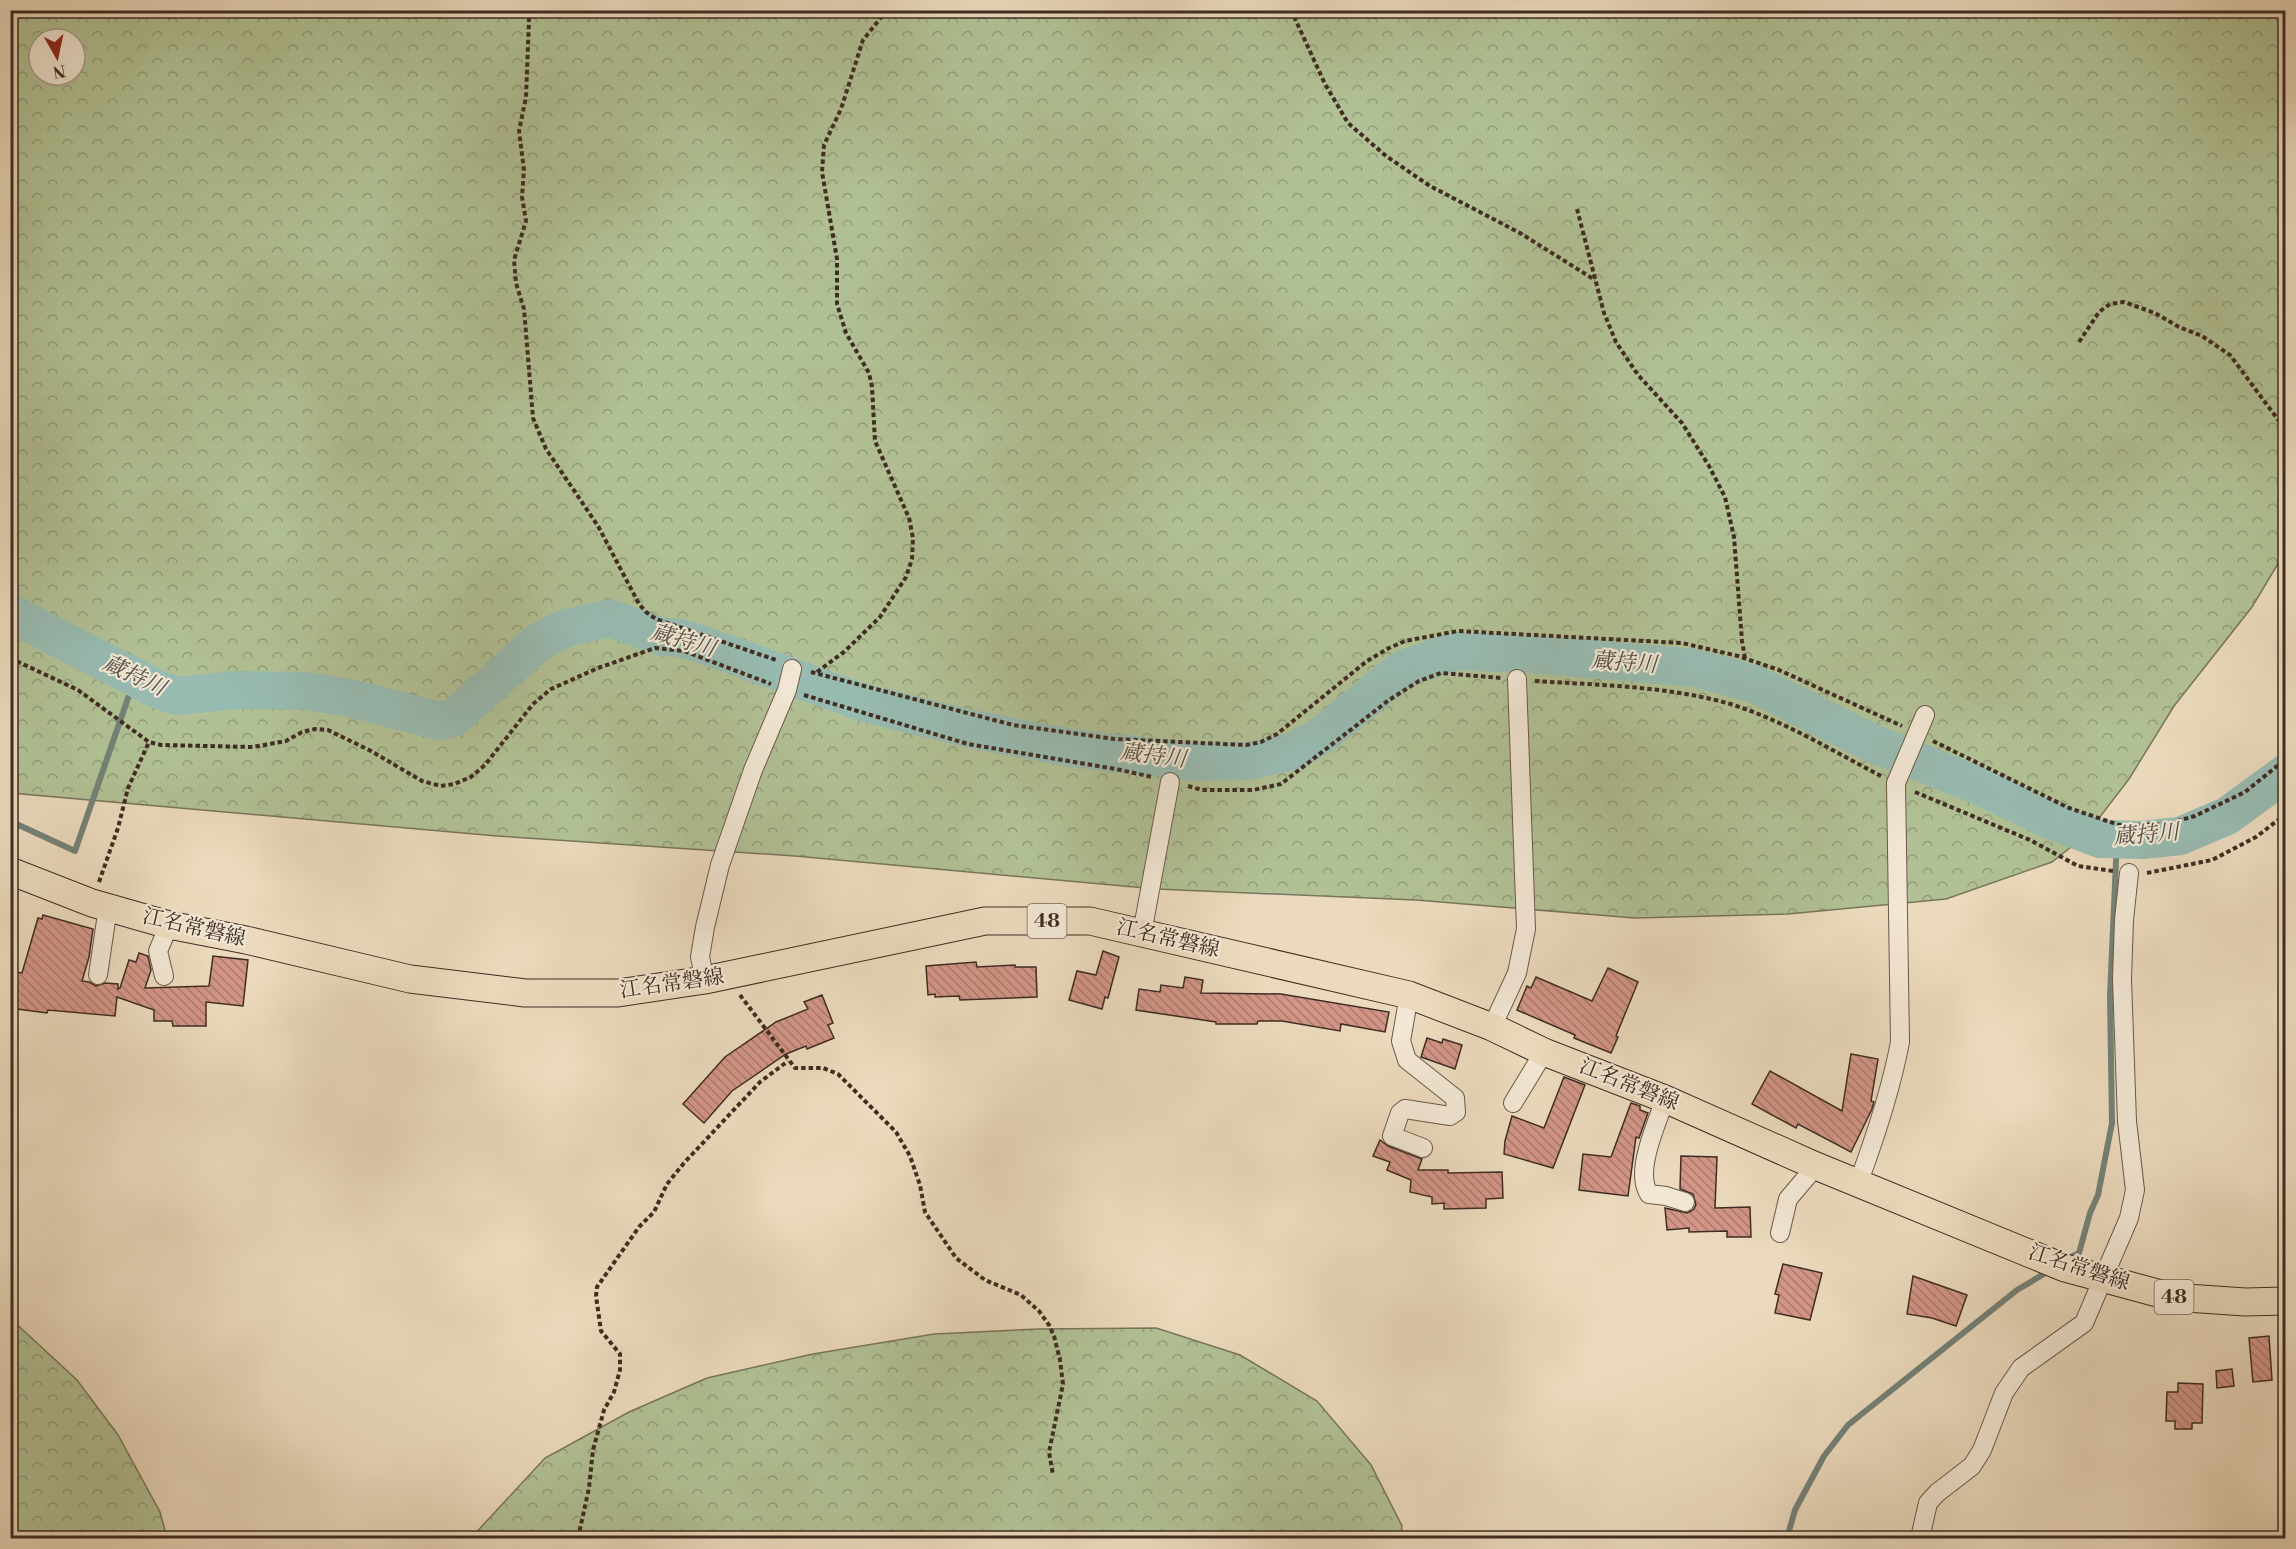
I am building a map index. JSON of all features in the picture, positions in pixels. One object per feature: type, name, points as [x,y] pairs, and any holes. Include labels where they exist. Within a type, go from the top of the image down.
[{"type":"main road","name":"江名常磐線","points":[[10,871],[100,905],[169,925],[246,940],[410,979],[525,993],[618,993],[717,978],[986,921],[1090,921],[1408,994],[1492,1027],[1544,1052],[1665,1099],[1816,1166],[1858,1181],[2055,1264],[2172,1297],[2245,1302],[2286,1301]]},
{"type":"street","points":[[717,978],[700,957],[720,865],[753,770],[787,690],[792,669]]},
{"type":"street","points":[[1492,1027],[1517,973],[1526,929],[1517,679]]},
{"type":"street","points":[[1858,1181],[1879,1127],[1900,1042],[1896,783],[1925,716]]},
{"type":"street","points":[[1142,933],[1170,782]]},
{"type":"street","points":[[1920,1539],[1928,1503],[1937,1493],[1972,1466],[1982,1450],[2004,1393],[2021,1368],[2084,1323],[2129,1218],[2135,1190],[2127,1111],[2122,979],[2124,920],[2129,873]]},
{"type":"street","points":[[98,975],[100,905]]},
{"type":"street","points":[[164,976],[158,951],[169,925]]},
{"type":"street","points":[[1408,994],[1402,1032],[1403,1051],[1407,1060],[1455,1098],[1456,1105],[1456,1112],[1450,1116],[1406,1109],[1400,1113],[1392,1136],[1423,1148]]},
{"type":"street","points":[[1513,1102],[1544,1052]]},
{"type":"street","points":[[1665,1099],[1643,1166],[1644,1187],[1649,1194],[1685,1202]]},
{"type":"street","points":[[1779,1233],[1788,1199],[1816,1166]]},
{"type":"path","points":[[527,10],[529,20],[526,97],[519,131],[524,170],[522,196],[526,221],[514,260],[516,283],[524,309],[530,400],[537,432],[546,449],[598,526],[639,604],[656,619],[771,658],[792,669],[816,672],[1013,725],[1115,739],[1246,745],[1261,742],[1277,734],[1368,661],[1389,648],[1431,634],[1480,631],[1682,643],[1745,658],[1779,670],[1917,733],[2069,808],[2119,825],[2167,824],[2195,816],[2245,792],[2286,759]]},
{"type":"path","points":[[816,672],[845,651],[880,617],[906,577],[912,559],[913,538],[909,518],[875,441],[869,373],[846,333],[837,304],[835,248],[822,172],[824,145],[841,109],[863,40],[887,10]]},
{"type":"path","points":[[1291,10],[1325,84],[1348,123],[1386,156],[1430,186],[1520,233],[1596,280]]},
{"type":"path","points":[[1577,209],[1604,313],[1616,342],[1638,375],[1682,423],[1725,497],[1734,537],[1745,658]]},
{"type":"path","points":[[2079,342],[2099,312],[2110,304],[2124,302],[2155,313],[2179,327],[2202,336],[2230,355],[2279,422],[2286,428]]},
{"type":"path","points":[[10,658],[78,690],[149,742],[161,746],[253,747],[286,741],[302,732],[315,729],[328,730],[371,751],[422,781],[441,786],[454,784],[471,777],[485,765],[533,704],[550,689],[598,668],[655,648],[684,651],[787,690],[968,744],[1116,769],[1202,790],[1253,790],[1281,784],[1389,700],[1419,681],[1441,673],[1675,691],[1728,704],[1770,719],[1896,783],[2030,840],[2078,866],[2129,873],[2156,873],[2212,860],[2256,837],[2286,814]]},
{"type":"path","points":[[100,905],[128,788],[149,742]]},
{"type":"path","points":[[717,978],[741,997],[795,1068],[823,1068],[838,1074],[896,1132],[910,1156],[920,1185],[924,1212],[956,1258],[985,1280],[1021,1294],[1039,1311],[1049,1325],[1060,1360],[1063,1384],[1049,1452],[1053,1475]]},
{"type":"path","points":[[578,1539],[589,1488],[595,1440],[620,1370],[620,1354],[601,1331],[596,1296],[597,1287],[639,1227],[654,1212],[667,1184],[684,1163],[760,1082],[788,1061]]},
{"type":"green space","points":[[10,11],[2285,11],[2285,552],[2252,607],[2174,706],[2129,779],[2086,835],[2052,862],[1946,899],[1788,914],[1635,918],[1416,900],[1156,889],[795,856],[497,836],[11,793]]},
{"type":"green space","points":[[11,1319],[77,1380],[118,1435],[160,1512],[167,1538],[11,1538]]},
{"type":"green space","points":[[1156,1328],[1240,1355],[1317,1401],[1371,1465],[1402,1526],[1401,1538],[471,1538],[545,1458],[629,1412],[707,1378],[813,1354],[934,1334],[1039,1329]]},
{"type":"building","points":[[43,915],[93,929],[89,957],[82,981],[96,986],[105,983],[118,984],[118,989],[120,988],[129,960],[136,962],[139,953],[148,956],[151,970],[145,988],[209,986],[213,956],[248,960],[243,1006],[206,1002],[206,1026],[173,1026],[172,1021],[154,1021],[154,1010],[117,997],[115,1016],[48,1010],[47,1013],[10,1008],[10,971],[22,973],[38,918],[42,919]]},
{"type":"building","points":[[1103,951],[1119,957],[1108,998],[1105,997],[1102,1009],[1069,1000],[1077,971],[1096,975]]},
{"type":"building","points":[[976,962],[977,967],[1015,965],[1015,967],[1036,967],[1037,997],[960,1000],[959,996],[928,995],[926,966]]},
{"type":"building","points":[[1608,968],[1638,982],[1611,1053],[1517,1010],[1527,986],[1531,988],[1536,977],[1592,1001]]},
{"type":"building","points":[[1185,977],[1203,980],[1201,993],[1281,994],[1389,1012],[1385,1032],[1341,1024],[1340,1031],[1282,1021],[1258,1021],[1257,1024],[1216,1024],[1216,1022],[1136,1010],[1139,989],[1160,992],[1161,985],[1183,988]]},
{"type":"building","points":[[822,995],[833,1023],[828,1025],[834,1038],[807,1049],[806,1046],[786,1054],[732,1091],[704,1123],[683,1104],[725,1057],[776,1022],[808,1009],[804,1002]]},
{"type":"building","points":[[1427,1038],[1442,1043],[1443,1039],[1462,1045],[1455,1069],[1421,1057]]},
{"type":"building","points":[[1851,1054],[1878,1059],[1871,1101],[1874,1102],[1872,1109],[1851,1152],[1798,1124],[1796,1128],[1752,1104],[1770,1071],[1842,1111]]},
{"type":"building","points":[[1564,1077],[1585,1085],[1553,1168],[1504,1154],[1512,1116],[1544,1128]]},
{"type":"building","points":[[1631,1103],[1640,1106],[1640,1110],[1648,1113],[1639,1138],[1636,1137],[1628,1196],[1579,1190],[1583,1154],[1611,1157]]},
{"type":"building","points":[[1380,1140],[1388,1146],[1422,1159],[1418,1170],[1448,1170],[1448,1173],[1502,1172],[1503,1198],[1486,1199],[1486,1208],[1444,1209],[1444,1203],[1432,1204],[1432,1197],[1410,1192],[1411,1180],[1387,1170],[1390,1162],[1373,1156]]},
{"type":"building","points":[[1681,1156],[1717,1157],[1715,1208],[1750,1207],[1751,1237],[1727,1237],[1727,1231],[1689,1232],[1689,1228],[1667,1230],[1665,1208],[1687,1213],[1696,1205],[1693,1194],[1680,1189]]},
{"type":"building","points":[[1783,1264],[1822,1273],[1810,1320],[1775,1313],[1779,1295],[1775,1294]]},
{"type":"building","points":[[1913,1276],[1967,1295],[1956,1326],[1932,1318],[1907,1314]]},
{"type":"building","points":[[2269,1336],[2272,1380],[2253,1382],[2249,1338]]},
{"type":"building","points":[[2232,1369],[2234,1386],[2217,1388],[2216,1371]]},
{"type":"building","points":[[2178,1383],[2203,1384],[2202,1423],[2192,1423],[2192,1429],[2175,1429],[2175,1421],[2166,1421],[2167,1392],[2178,1392]]},
{"type":"waterway","name":"蔵持川","points":[[10,613],[157,689],[177,696],[237,690],[306,691],[350,698],[440,721],[455,717],[537,643],[566,628],[610,618],[662,637],[677,637],[698,643],[861,702],[966,728],[1071,748],[1195,762],[1249,761],[1294,751],[1321,736],[1401,670],[1455,651],[1544,655],[1695,668],[1754,684],[1872,743],[1977,785],[2048,819],[2100,839],[2143,840],[2180,836],[2227,816],[2286,773]]},
{"type":"waterway","points":[[10,821],[75,851],[135,678]]},
{"type":"waterway","points":[[2067,1259],[2079,1253],[2090,1213],[2098,1195],[2112,1123],[2110,996],[2117,839]]},
{"type":"waterway","points":[[1787,1538],[1795,1510],[1824,1456],[1848,1425],[2017,1290],[2049,1271]]}]
